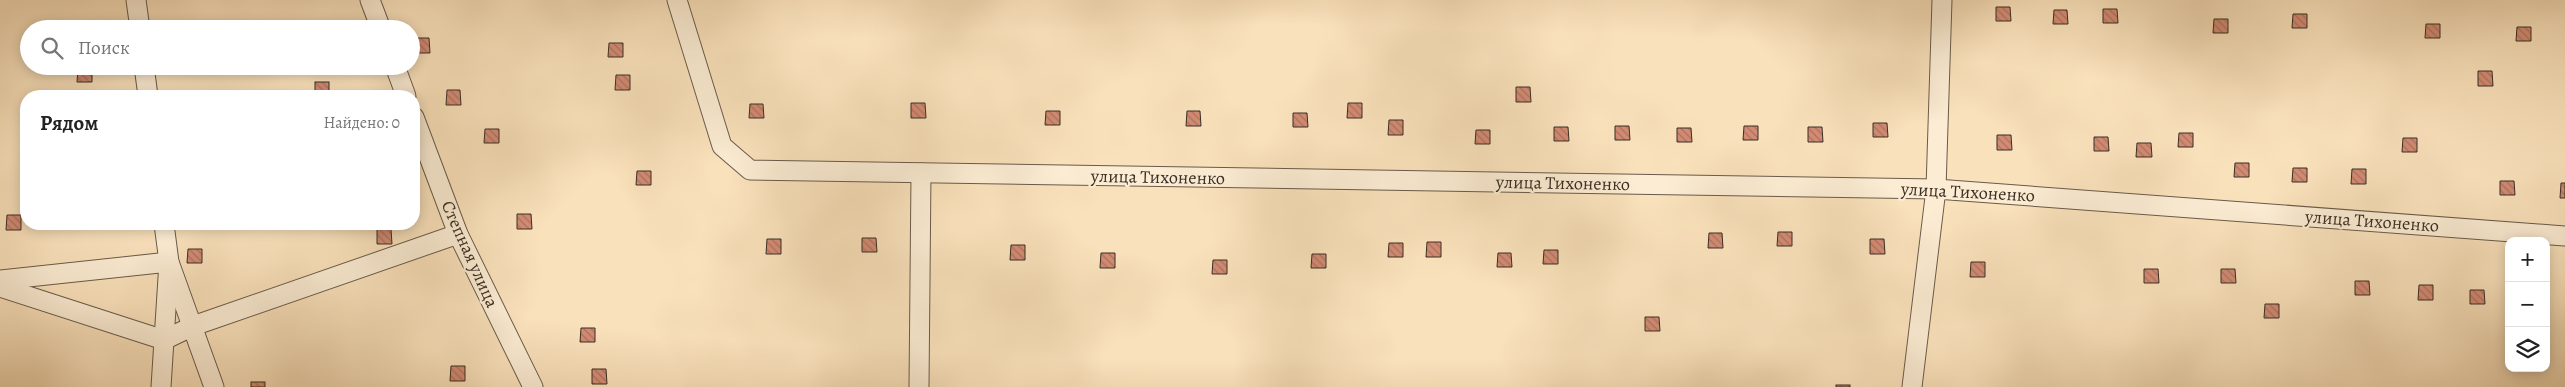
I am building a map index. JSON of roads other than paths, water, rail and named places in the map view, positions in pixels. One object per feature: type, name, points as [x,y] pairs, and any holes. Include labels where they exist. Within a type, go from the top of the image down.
[{"type":"street","points":[[136,0],[139,20]]},
{"type":"street","points":[[370,0],[378,20]]},
{"type":"street","name":"улица Тихоненко","points":[[677,0],[722,146],[750,170],[1936,189],[2565,236]]},
{"type":"street","points":[[1912,387],[1936,189],[1942,0]]},
{"type":"street","points":[[145,75],[147,90]]},
{"type":"street","points":[[398,75],[404,90]]},
{"type":"street","name":"Степная улица","points":[[420,133],[458,234],[533,387]]},
{"type":"street","points":[[919,387],[921,173]]},
{"type":"street","points":[[161,387],[169,262],[165,230]]},
{"type":"street","points":[[0,287],[164,340],[193,326],[458,234]]},
{"type":"street","points":[[0,280],[169,262]]},
{"type":"street","points":[[169,262],[214,387]]}]
